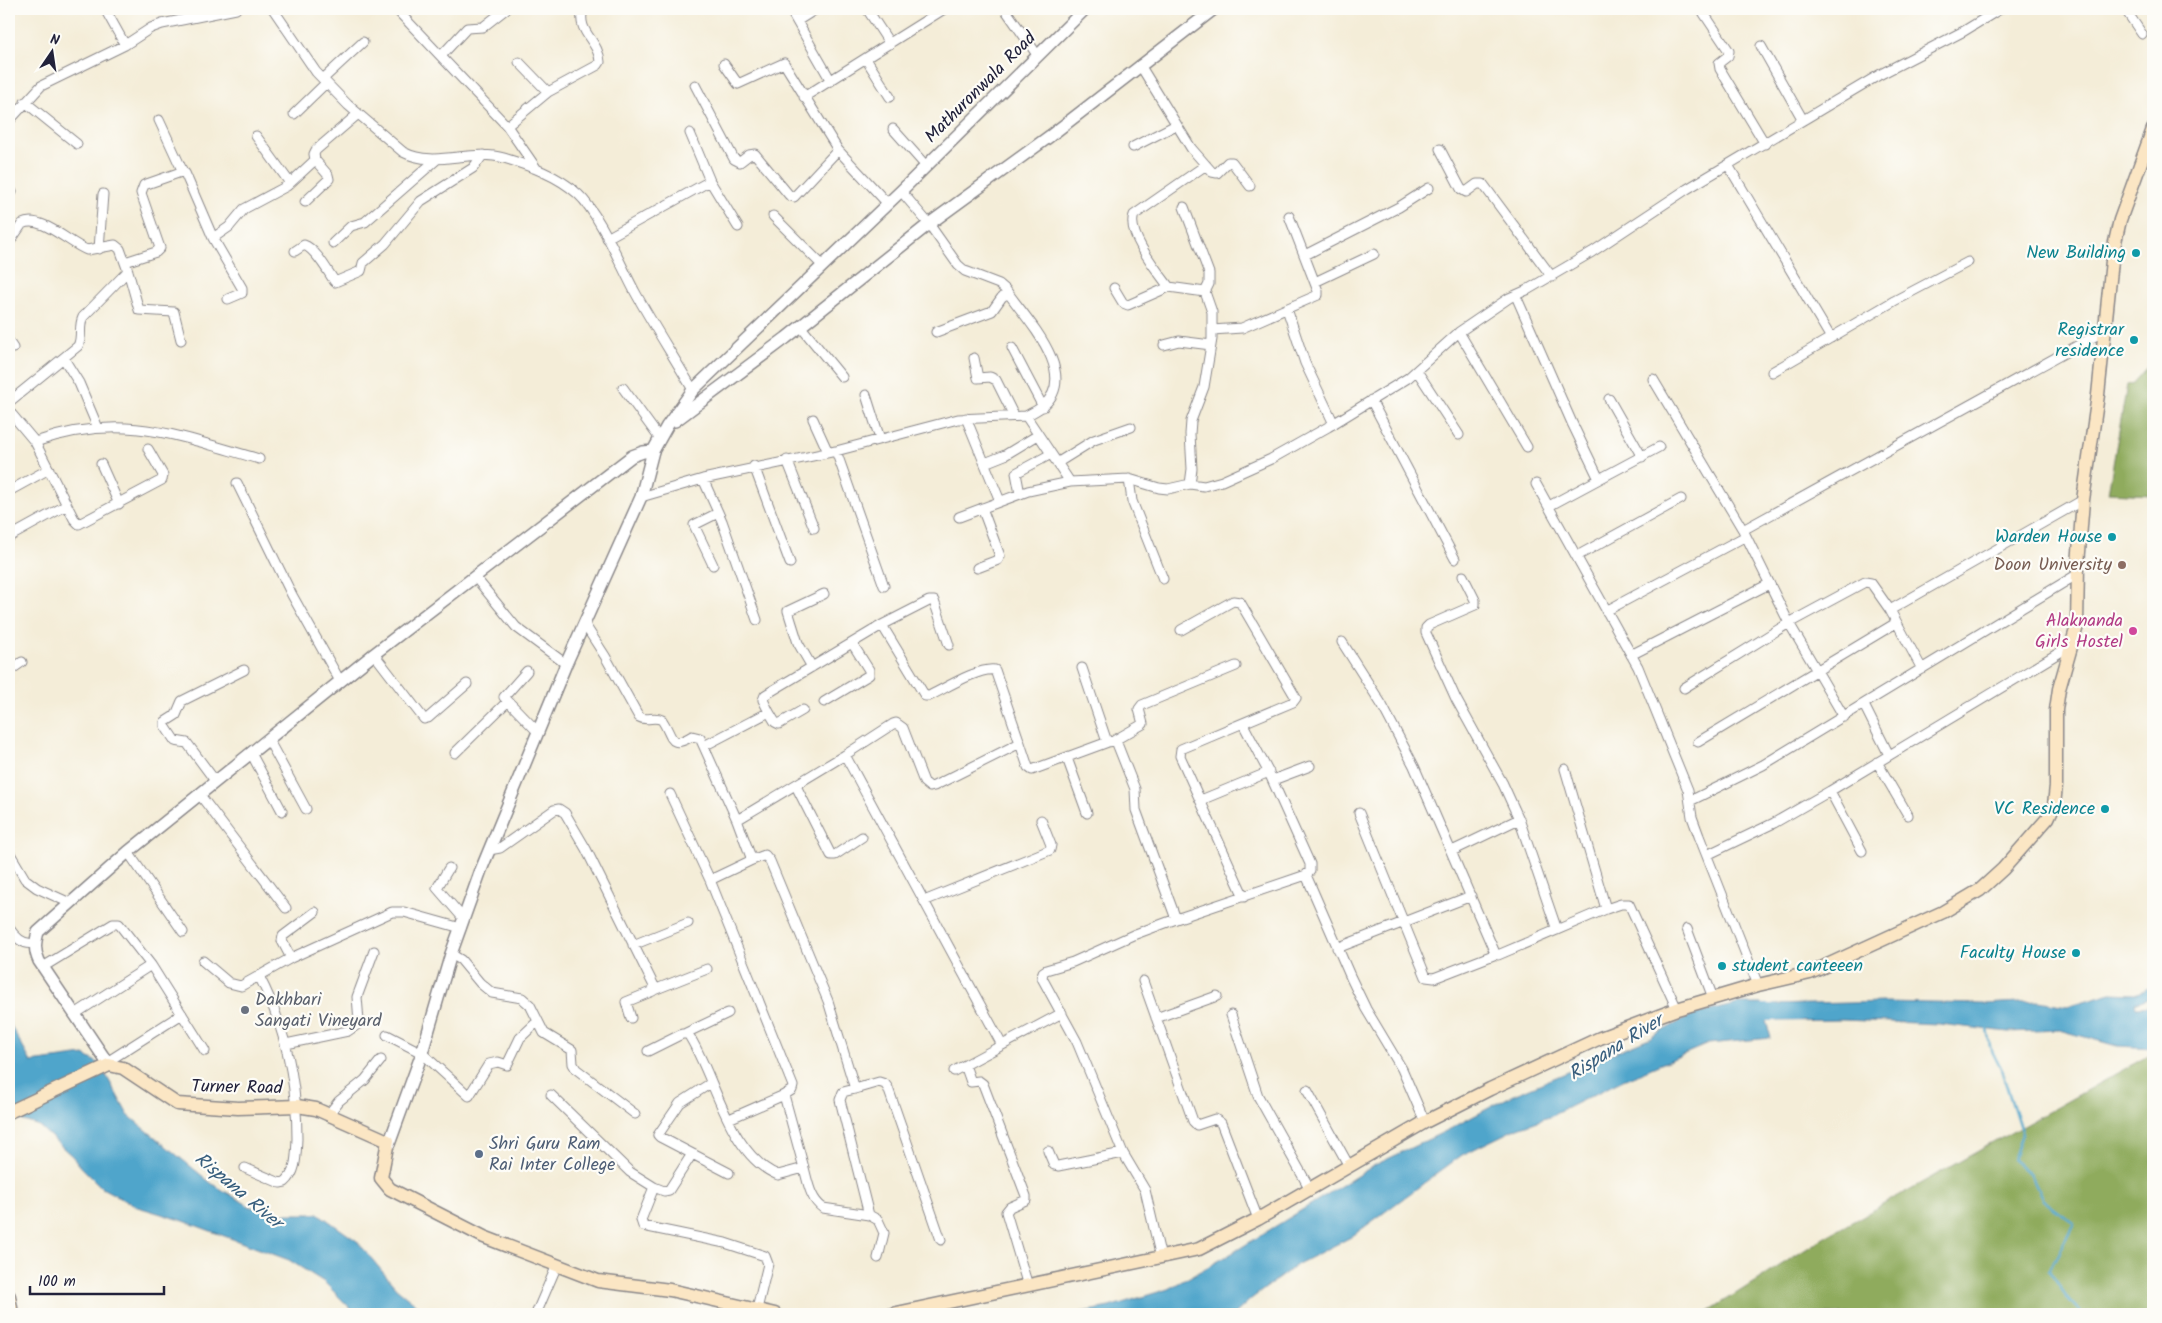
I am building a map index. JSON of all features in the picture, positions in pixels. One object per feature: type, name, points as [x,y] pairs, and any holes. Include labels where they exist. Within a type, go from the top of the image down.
[{"type":"main road","points":[[892,1314],[1199,1249],[1258,1219],[1425,1122],[1490,1089],[1600,1038],[1677,1009],[1758,985],[1810,973],[1943,912],[1980,890],[2003,869],[2048,818],[2054,805],[2056,786],[2056,710],[2059,689],[2077,626],[2083,500],[2106,330],[2114,251],[2120,220],[2153,129]]},
{"type":"main road","points":[[9,1112],[107,1064]]},
{"type":"main road","name":"Turner Road","points":[[107,1064],[123,1068],[178,1104],[238,1108],[297,1106],[316,1110],[388,1141],[389,1144]]},
{"type":"main road","points":[[389,1144],[381,1171],[381,1178],[390,1189],[484,1237],[598,1281],[670,1290],[775,1314]]},
{"type":"main road","points":[[9,1296],[12,1314]]},
{"type":"street","points":[[104,9],[125,45]]},
{"type":"street","points":[[9,121],[41,86],[125,45],[151,28],[162,24],[236,9]]},
{"type":"street","points":[[396,9],[507,126],[537,169]]},
{"type":"street","points":[[440,56],[467,28],[483,26],[506,9]]},
{"type":"street","points":[[507,126],[548,92],[593,68],[600,62],[598,52],[581,22],[583,9]]},
{"type":"street","points":[[797,21],[816,9]]},
{"type":"street","points":[[867,9],[890,44]]},
{"type":"street","points":[[804,98],[944,9]]},
{"type":"street","points":[[1005,9],[1038,56]]},
{"type":"street","name":"Mathuronwala Road","points":[[389,1144],[422,1053],[451,954],[489,850],[566,664],[641,497],[653,452],[667,426],[693,390],[888,204],[1085,9]]},
{"type":"street","points":[[667,426],[801,327],[929,224],[1050,136],[1214,9]]},
{"type":"street","points":[[960,517],[1020,494],[1070,482],[1129,479],[1159,488],[1190,484],[1204,486],[1271,458],[1334,424],[1417,371],[1459,332],[1516,296],[1552,277],[1728,165],[1879,75],[1964,31],[2000,9]]},
{"type":"street","points":[[2125,9],[2142,34]]},
{"type":"street","points":[[275,10],[294,41],[324,81],[358,114],[403,152],[414,158],[436,160],[483,155],[503,158],[537,169],[558,179],[580,196],[607,238],[636,294],[693,390]]},
{"type":"street","points":[[791,11],[831,82]]},
{"type":"street","points":[[1703,12],[1729,51],[1728,56],[1719,64],[1720,69],[1765,144]]},
{"type":"street","points":[[294,114],[364,42]]},
{"type":"street","points":[[1761,46],[1802,120]]},
{"type":"street","points":[[866,59],[890,97]]},
{"type":"street","points":[[519,62],[548,92]]},
{"type":"street","points":[[724,64],[738,84],[784,63],[838,150],[888,204]]},
{"type":"street","points":[[1140,65],[1191,148],[1206,165],[1215,174],[1228,162],[1232,162],[1250,186]]},
{"type":"street","points":[[696,85],[734,159],[740,162],[755,154],[791,197],[796,195],[838,150]]},
{"type":"street","points":[[25,102],[77,144]]},
{"type":"street","points":[[305,202],[329,179],[313,157],[316,150],[358,114]]},
{"type":"street","points":[[159,120],[213,238],[242,288],[242,293],[228,300]]},
{"type":"street","points":[[1133,148],[1176,125]]},
{"type":"street","points":[[893,129],[926,166]]},
{"type":"street","points":[[690,133],[710,181],[738,227]]},
{"type":"street","points":[[256,136],[290,183]]},
{"type":"street","points":[[1440,149],[1462,189],[1466,192],[1477,184],[1483,184],[1552,277]]},
{"type":"street","points":[[294,251],[304,245],[309,247],[329,270],[335,282],[361,271],[363,263],[385,244],[421,201],[473,168],[483,155]]},
{"type":"street","points":[[213,238],[230,227],[244,210],[290,183],[315,160]]},
{"type":"street","points":[[333,243],[354,224],[365,222],[436,160]]},
{"type":"street","points":[[1169,287],[1142,248],[1133,230],[1132,219],[1134,214],[1160,195],[1206,165]]},
{"type":"street","points":[[1728,165],[1830,338]]},
{"type":"street","points":[[9,402],[78,346],[80,341],[80,322],[83,317],[127,267],[160,248],[141,193],[142,186],[183,172]]},
{"type":"street","points":[[607,238],[710,181]]},
{"type":"street","points":[[1305,255],[1399,207],[1428,188]]},
{"type":"street","points":[[641,497],[703,478],[754,466],[832,452],[966,418],[1026,416],[1042,407],[1054,388],[1056,377],[1049,350],[1008,293],[999,284],[964,271],[929,224],[901,191]]},
{"type":"street","points":[[99,249],[103,194]]},
{"type":"street","points":[[1184,207],[1209,273],[1209,284],[1205,292],[1212,312],[1211,345],[1204,388],[1192,421],[1190,434],[1192,469],[1190,484]]},
{"type":"street","points":[[772,216],[823,266]]},
{"type":"street","points":[[1212,330],[1242,328],[1318,295],[1315,282],[1289,216]]},
{"type":"street","points":[[9,244],[18,228],[26,222],[57,231],[81,248],[88,250],[115,245],[120,249],[127,267],[139,310],[145,312],[172,311],[175,314],[181,340]]},
{"type":"street","points":[[1315,282],[1374,254]]},
{"type":"street","points":[[1772,372],[1968,262]]},
{"type":"street","points":[[1114,288],[1123,303],[1128,305],[1169,287],[1205,292]]},
{"type":"street","points":[[936,332],[992,311],[1002,297],[1008,293]]},
{"type":"street","points":[[1516,296],[1599,479]]},
{"type":"street","points":[[1287,309],[1305,363],[1334,424]]},
{"type":"street","points":[[801,327],[842,377]]},
{"type":"street","points":[[1606,611],[2106,330]]},
{"type":"street","points":[[1459,332],[1527,447]]},
{"type":"street","points":[[1164,345],[1179,341],[1211,345]]},
{"type":"street","points":[[1012,348],[1042,407]]},
{"type":"street","points":[[974,358],[978,378],[990,377],[996,380],[1014,416]]},
{"type":"street","points":[[64,359],[78,382],[98,428]]},
{"type":"street","points":[[1417,371],[1459,435]]},
{"type":"street","points":[[1652,379],[1744,533],[1789,623],[1844,717]]},
{"type":"street","points":[[623,388],[660,439]]},
{"type":"street","points":[[866,395],[880,439]]},
{"type":"street","points":[[1610,399],[1642,457]]},
{"type":"street","points":[[1371,400],[1455,559]]},
{"type":"street","points":[[9,411],[35,442],[67,505],[79,524],[162,480],[163,475],[148,449]]},
{"type":"street","points":[[1026,416],[1070,482]]},
{"type":"street","points":[[966,418],[1000,501]]},
{"type":"street","points":[[813,419],[832,452],[884,586]]},
{"type":"street","points":[[1057,463],[1094,440],[1131,427]]},
{"type":"street","points":[[35,442],[63,432],[98,428],[150,429],[259,459]]},
{"type":"street","points":[[985,463],[1005,455],[1038,435]]},
{"type":"street","points":[[1549,506],[1659,447]]},
{"type":"street","points":[[182,1014],[107,1064],[43,967],[36,953],[35,943],[38,932],[128,852],[374,654],[632,456],[643,452],[653,452]]},
{"type":"street","points":[[1020,494],[1016,473],[1051,454]]},
{"type":"street","points":[[787,460],[814,528]]},
{"type":"street","points":[[101,464],[119,504]]},
{"type":"street","points":[[754,466],[790,563]]},
{"type":"street","points":[[10,487],[49,469]]},
{"type":"street","points":[[703,478],[718,513],[757,620]]},
{"type":"street","points":[[1129,479],[1132,501],[1163,579]]},
{"type":"street","points":[[237,483],[292,596],[340,681]]},
{"type":"street","points":[[1536,484],[1631,655],[1665,729],[1688,790],[1692,817],[1758,985]]},
{"type":"street","points":[[1577,556],[1681,499]]},
{"type":"street","points":[[1890,610],[2083,500]]},
{"type":"street","points":[[9,536],[67,505]]},
{"type":"street","points":[[977,568],[998,560],[1000,556],[982,508]]},
{"type":"street","points":[[714,565],[694,525],[718,513]]},
{"type":"street","points":[[1690,801],[1763,765],[2078,574]]},
{"type":"street","points":[[1463,576],[1476,600],[1475,605],[1429,625],[1425,630],[1456,699],[1503,784],[1519,819],[1557,930]]},
{"type":"street","points":[[475,577],[516,626],[566,664]]},
{"type":"street","points":[[1684,688],[1789,623],[1866,582],[1871,583],[1890,610],[1922,669]]},
{"type":"street","points":[[1631,655],[1769,584]]},
{"type":"street","points":[[812,667],[795,635],[788,611],[824,594]]},
{"type":"street","points":[[803,710],[779,724],[775,722],[763,700],[765,695],[882,625],[932,600],[935,603],[949,645]]},
{"type":"street","points":[[1181,630],[1233,602],[1237,601],[1243,604],[1296,698],[1293,702],[1181,749],[1180,756],[1244,897]]},
{"type":"street","points":[[1698,742],[1896,623]]},
{"type":"street","points":[[882,625],[925,696],[929,696],[980,672],[990,669],[995,670],[1028,767],[1032,770],[1112,741],[1143,724],[1139,709],[1142,705],[1236,666]]},
{"type":"street","points":[[584,626],[605,656],[639,717],[646,719],[655,717],[662,720],[671,739],[676,743],[696,735],[700,738],[737,820],[752,860]]},
{"type":"street","points":[[1342,642],[1394,726],[1414,766],[1496,954]]},
{"type":"street","points":[[824,702],[869,675],[869,670],[852,643]]},
{"type":"street","points":[[1707,855],[1774,823],[1830,791],[2072,645]]},
{"type":"street","points":[[374,654],[424,719],[428,718],[467,684]]},
{"type":"street","points":[[9,671],[22,662]]},
{"type":"street","points":[[1082,668],[1112,741],[1135,789],[1136,810],[1176,919]]},
{"type":"street","points":[[216,782],[187,743],[175,741],[165,726],[165,722],[176,715],[182,701],[244,670]]},
{"type":"street","points":[[527,671],[505,695],[507,702],[538,731]]},
{"type":"street","points":[[455,753],[507,702]]},
{"type":"street","points":[[1864,705],[1889,756]]},
{"type":"street","points":[[704,746],[769,712]]},
{"type":"street","points":[[737,820],[796,786],[896,723],[903,728],[926,785],[934,786],[1020,743]]},
{"type":"street","points":[[1161,1258],[1145,1190],[1123,1153],[1092,1073],[1042,978],[1046,970],[1073,962],[1133,935],[1306,875],[1310,871],[1310,864],[1271,776],[1243,724]]},
{"type":"street","points":[[268,739],[306,809]]},
{"type":"street","points":[[251,753],[282,811]]},
{"type":"street","points":[[845,755],[1002,1045]]},
{"type":"street","points":[[1067,758],[1087,814]]},
{"type":"street","points":[[1877,762],[1908,815]]},
{"type":"street","points":[[1201,800],[1271,776],[1310,766]]},
{"type":"street","points":[[1565,769],[1606,909]]},
{"type":"street","points":[[796,786],[831,855],[835,855],[862,837]]},
{"type":"street","points":[[1830,791],[1862,851]]},
{"type":"street","points":[[670,794],[710,880],[793,1086],[792,1090],[784,1095],[729,1120]]},
{"type":"street","points":[[200,795],[286,908]]},
{"type":"street","points":[[489,850],[500,848],[554,810],[563,810],[586,849],[654,986],[654,990]]},
{"type":"street","points":[[1359,813],[1428,978],[1434,978],[1606,909],[1626,903],[1632,908],[1677,1009]]},
{"type":"street","points":[[1452,851],[1519,819]]},
{"type":"street","points":[[924,901],[1050,850],[1051,845],[1041,820]]},
{"type":"street","points":[[9,852],[25,879],[37,888],[70,903]]},
{"type":"street","points":[[128,852],[183,932]]},
{"type":"street","points":[[710,880],[765,855],[770,861],[828,1001],[855,1089]]},
{"type":"street","points":[[449,868],[436,888],[462,923]]},
{"type":"street","points":[[1306,875],[1337,948],[1366,1009],[1402,1069],[1425,1122]]},
{"type":"street","points":[[1337,948],[1471,896]]},
{"type":"street","points":[[291,958],[282,941],[283,936],[315,912]]},
{"type":"street","points":[[203,961],[220,978],[236,986],[247,984],[291,958],[392,912],[404,912],[462,923]]},
{"type":"street","points":[[43,967],[116,923],[122,926],[151,965],[206,1051]]},
{"type":"street","points":[[633,945],[688,923]]},
{"type":"street","points":[[9,928],[15,937],[26,943],[35,943]]},
{"type":"street","points":[[1687,929],[1713,998]]},
{"type":"street","points":[[286,1044],[348,1031],[357,1025],[359,1021],[357,997],[374,951]]},
{"type":"street","points":[[451,954],[461,960],[480,984],[492,993],[522,998],[530,1005],[544,1033],[572,1050],[573,1064],[580,1073],[635,1114]]},
{"type":"street","points":[[75,1014],[151,965]]},
{"type":"street","points":[[630,1018],[626,1002],[707,969]]},
{"type":"street","points":[[245,1168],[280,1182],[285,1182],[293,1174],[296,1157],[297,1106],[294,1076],[277,1013],[259,976]]},
{"type":"street","points":[[1143,981],[1193,1121],[1197,1125],[1215,1119],[1221,1123],[1258,1219]]},
{"type":"street","points":[[1156,1018],[1217,996]]},
{"type":"street","points":[[648,1051],[728,1012]]},
{"type":"street","points":[[954,1071],[1062,1013]]},
{"type":"street","points":[[1231,1015],[1258,1096],[1310,1189]]},
{"type":"street","points":[[387,1035],[422,1053],[469,1096],[489,1064],[498,1062],[507,1065],[520,1038],[537,1022]]},
{"type":"street","points":[[686,1033],[690,1036],[729,1120],[753,1159],[772,1173],[784,1174],[804,1168]]},
{"type":"street","points":[[328,1115],[339,1101],[365,1080],[381,1060]]},
{"type":"street","points":[[965,1065],[971,1082],[980,1081],[983,1084],[1026,1196],[1026,1200],[1010,1207],[1006,1212],[1028,1286]]},
{"type":"street","points":[[869,1214],[840,1100],[843,1092],[879,1082],[885,1084],[904,1130],[941,1240]]},
{"type":"street","points":[[711,1083],[680,1103],[658,1134],[660,1138],[729,1173]]},
{"type":"street","points":[[1307,1090],[1349,1166]]},
{"type":"street","points":[[551,1094],[630,1172],[654,1187],[664,1191],[669,1190],[692,1154]]},
{"type":"street","points":[[784,1095],[812,1195],[823,1208],[869,1214],[878,1220],[884,1233],[878,1258]]},
{"type":"street","points":[[1048,1151],[1053,1163],[1058,1166],[1123,1153]]},
{"type":"street","points":[[654,1187],[642,1220],[643,1226],[725,1243],[762,1254],[768,1259],[756,1309]]},
{"type":"street","points":[[536,1314],[557,1265]]},
{"type":"green space","points":[[2153,360],[2153,495],[2108,493],[2127,385],[2133,383]]},
{"type":"green space","points":[[2153,1053],[2153,1314],[1704,1314],[1825,1237]]},
{"type":"water","points":[[2153,986],[2153,996],[2135,1003],[2136,1007],[2153,1006],[2153,1048],[2117,1046],[2060,1030],[2008,1032],[1939,1024],[1843,1020],[1777,1021],[1773,1005],[1884,1002],[1984,1004],[2039,1001],[2067,1006],[2111,993],[2135,994]]},
{"type":"water","points":[[1738,1004],[1761,1004],[1771,1038],[1708,1044],[1623,1080],[1549,1117],[1513,1130],[1462,1155],[1351,1237],[1298,1264],[1251,1299],[1235,1314],[1072,1314],[1109,1307],[1168,1289],[1229,1255],[1373,1166],[1450,1129],[1511,1096],[1649,1038],[1692,1015]]},
{"type":"water","points":[[9,1022],[31,1062],[84,1055],[100,1064],[128,1115],[211,1183],[251,1207],[280,1214],[319,1214],[357,1241],[396,1288],[421,1308],[437,1314],[356,1314],[324,1282],[289,1260],[181,1220],[138,1207],[102,1188],[72,1156],[39,1126],[9,1116]]},
{"type":"waterway","name":"Rispana River","points":[[1743,1016],[1758,1013],[1798,1013]]},
{"type":"waterway","points":[[1987,1029],[1990,1047],[2001,1069],[2022,1134],[2013,1160],[2031,1175],[2043,1200],[2074,1223],[2049,1271],[2069,1300],[2082,1314]]},
{"type":"place","name":"New Building","points":[[2136,253]]},
{"type":"place","name":"Registrar residence","points":[[2134,340]]},
{"type":"place","name":"Warden House","points":[[2112,537]]},
{"type":"place","name":"Doon University","points":[[2122,565]]},
{"type":"place","name":"Alaknanda Girls Hostel","points":[[2133,631]]},
{"type":"place","name":"VC Residence","points":[[2105,809]]},
{"type":"place","name":"Faculty House","points":[[2076,953]]},
{"type":"place","name":"student canteeen","points":[[1722,966]]},
{"type":"place","name":"Dakhbari Sangati Vineyard","points":[[245,1010]]},
{"type":"place","name":"Shri Guru Ram Rai Inter College","points":[[479,1154]]}]
